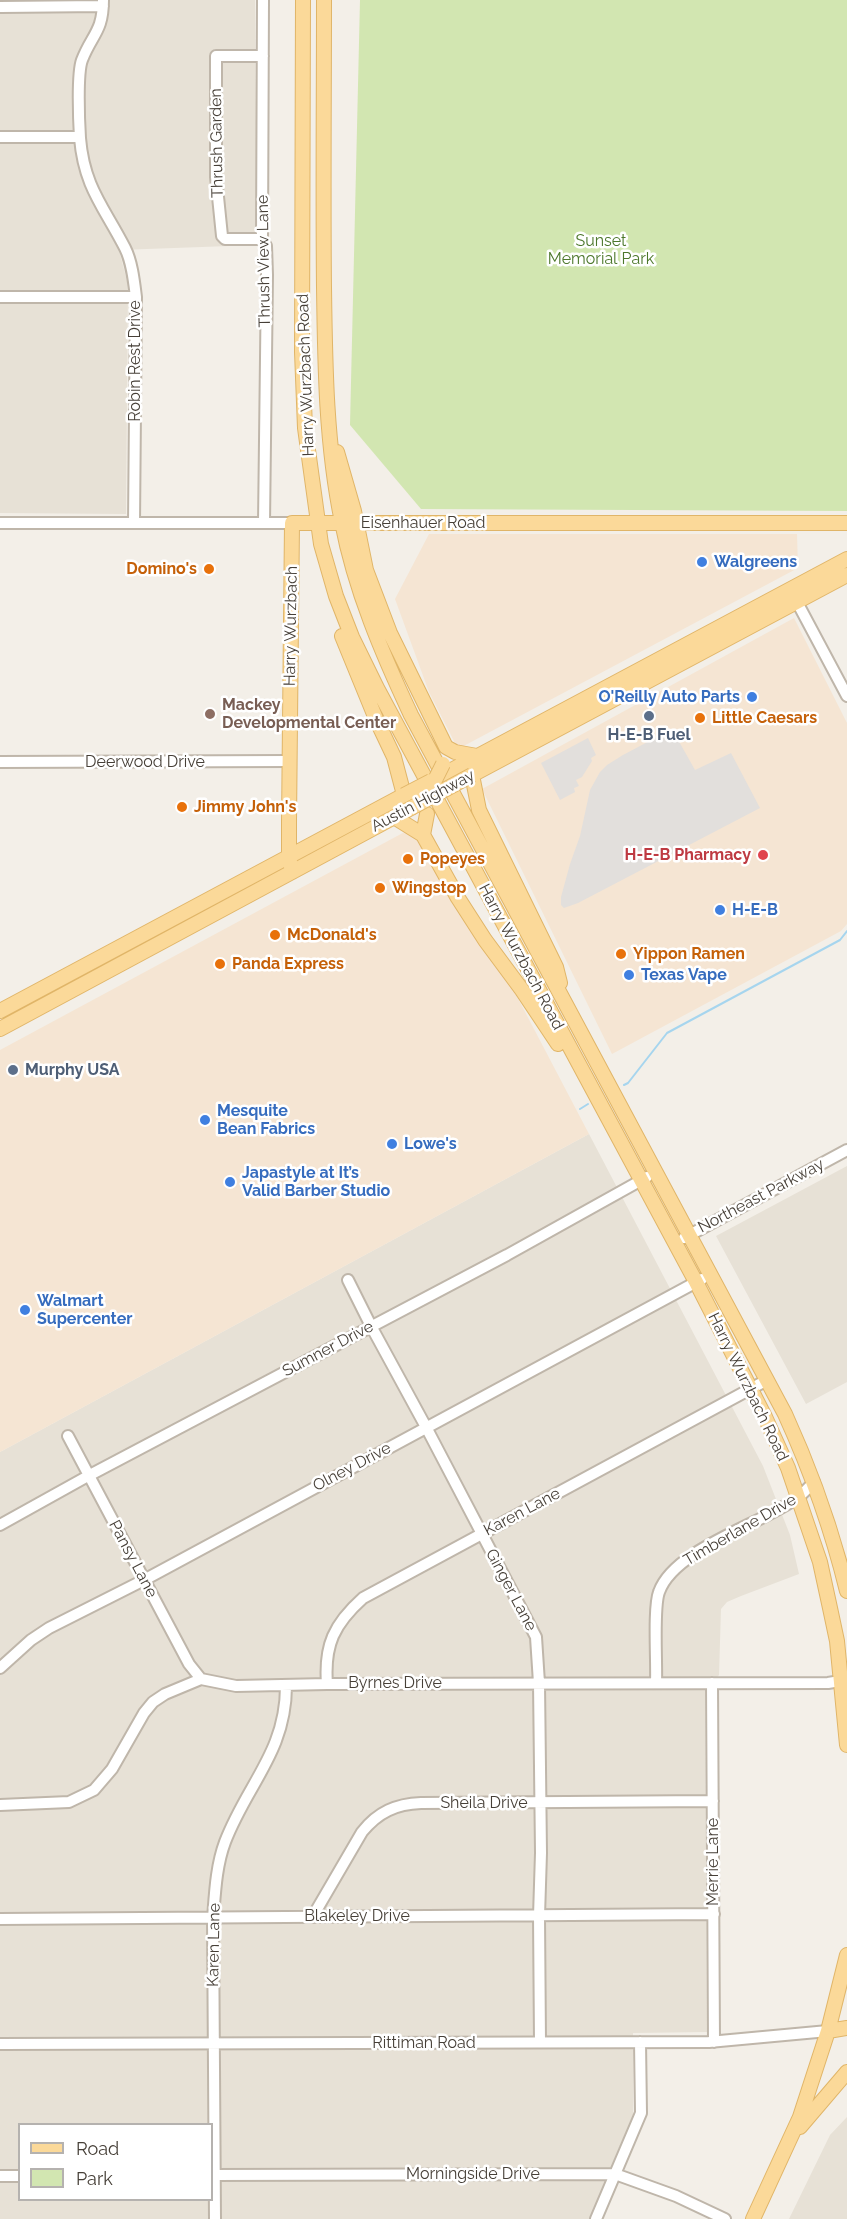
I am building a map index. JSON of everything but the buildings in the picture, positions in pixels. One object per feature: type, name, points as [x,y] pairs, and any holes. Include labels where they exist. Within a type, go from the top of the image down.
[{"type":"main road","name":"Harry Wurzbach Road","points":[[303,0],[302,352],[305,428],[317,523],[336,596],[376,688],[531,991],[582,1070],[675,1242],[788,1468],[820,1562],[837,1641],[844,1681],[847,1745]]},
{"type":"main road","name":"Harry Wurzbach Road","points":[[324,0],[325,370],[329,434],[342,523],[357,585],[398,687],[589,1050],[711,1273],[802,1451],[833,1538],[847,1591]]},
{"type":"main road","points":[[329,434],[340,461],[366,570],[382,613],[410,675],[446,747],[455,752],[477,756]]},
{"type":"main road","name":"Eisenhauer Road","points":[[292,523],[847,523]]},
{"type":"main road","name":"Harry Wurzbach","points":[[292,523],[290,761],[292,872]]},
{"type":"main road","name":"Austin Highway","points":[[0,1029],[394,817],[477,756],[847,560]]},
{"type":"main road","name":"Austin Highway","points":[[0,1011],[369,814],[431,788],[472,775],[847,575]]},
{"type":"main road","points":[[336,596],[338,625],[394,757],[431,788],[457,795],[479,810]]},
{"type":"main road","points":[[508,756],[513,748],[555,726],[549,718]]},
{"type":"main road","points":[[423,834],[431,788],[446,747]]},
{"type":"main road","points":[[394,757],[431,788]]},
{"type":"main road","points":[[472,775],[479,810],[556,967],[566,1006]]},
{"type":"main road","points":[[394,817],[423,834],[474,923],[531,991],[557,1008],[579,1049],[589,1050]]},
{"type":"main road","points":[[753,2219],[800,2117],[828,2031],[847,1955]]},
{"type":"main road","name":"Rittiman Road","points":[[828,2031],[847,2028]]},
{"type":"main road","points":[[790,2138],[847,2072]]},
{"type":"street","name":"Thrush View Lane","points":[[262,0],[262,239],[266,246],[267,275],[264,523]]},
{"type":"street","points":[[0,7],[103,3]]},
{"type":"street","name":"Robin Rest Drive","points":[[103,3],[101,25],[81,61],[80,137],[89,183],[99,205],[125,248],[131,266],[136,297],[134,523]]},
{"type":"street","name":"Thrush Garden","points":[[262,56],[216,56],[216,177],[222,236],[225,239],[262,239]]},
{"type":"street","points":[[0,137],[80,137]]},
{"type":"street","points":[[0,297],[136,297]]},
{"type":"street","name":"Eisenhauer Road","points":[[0,523],[292,523]]},
{"type":"street","points":[[797,602],[847,696]]},
{"type":"street","name":"Deerwood Drive","points":[[0,762],[290,761]]},
{"type":"street","name":"Northeast Parkway","points":[[675,1242],[847,1150]]},
{"type":"street","name":"Sumner Drive","points":[[0,1525],[88,1476],[507,1255],[655,1173]]},
{"type":"street","name":"Olney Drive","points":[[0,1668],[49,1628],[144,1580],[711,1273]]},
{"type":"street","name":"Ginger Lane","points":[[348,1280],[536,1637],[539,1683],[541,1853],[540,2042]]},
{"type":"street","name":"Karen Lane","points":[[327,1684],[326,1657],[335,1630],[350,1610],[370,1593],[767,1380]]},
{"type":"street","name":"Pansy Lane","points":[[68,1436],[189,1664],[201,1679]]},
{"type":"street","name":"Timberlane Drive","points":[[656,1683],[658,1592],[667,1577],[674,1569],[705,1548],[797,1498],[814,1482]]},
{"type":"street","points":[[0,1805],[69,1802],[94,1790],[105,1780],[144,1713],[153,1702],[165,1694],[201,1679]]},
{"type":"street","name":"Byrnes Drive","points":[[201,1679],[236,1686],[844,1681]]},
{"type":"street","name":"Merrie Lane","points":[[712,1683],[714,2042]]},
{"type":"street","name":"Karen Lane","points":[[213,2123],[213,1918],[216,1875],[224,1844],[277,1743],[283,1719],[286,1686]]},
{"type":"street","name":"Sheila Drive","points":[[313,1916],[362,1832],[372,1820],[391,1808],[421,1803],[713,1801]]},
{"type":"street","name":"Blakeley Drive","points":[[0,1919],[714,1914]]},
{"type":"street","name":"Rittiman Road","points":[[0,2044],[714,2042],[828,2031]]},
{"type":"street","points":[[596,2219],[641,2114],[640,2042]]},
{"type":"street","name":"Morningside Drive","points":[[213,2175],[615,2174],[676,2196],[725,2219]]},
{"type":"street","name":"Karen Lane","points":[[213,2175],[215,2219]]},
{"type":"street","points":[[0,2176],[18,2176]]},
{"type":"shaded area","points":[[0,0],[255,0],[257,245],[119,250],[128,285],[126,514],[0,513]]},
{"type":"shaded area","points":[[429,534],[797,534],[798,568],[458,749],[429,692],[395,599]]},
{"type":"shaded area","points":[[794,618],[847,723],[847,924],[841,931],[612,1054],[482,789]]},
{"type":"shaded area","points":[[672,729],[695,770],[731,753],[760,808],[578,903],[564,908],[561,905],[561,897],[580,836],[590,790],[600,772],[623,755]]},
{"type":"shaded area","points":[[588,738],[596,755],[591,758],[592,761],[582,777],[576,780],[579,786],[574,788],[575,792],[560,800],[541,763]]},
{"type":"shaded area","points":[[425,821],[589,1134],[0,1452],[0,1050]]},
{"type":"shaded area","points":[[589,1134],[763,1466],[790,1535],[799,1574],[727,1602],[721,1609],[719,1675],[705,1692],[707,2032],[633,2033],[633,2115],[589,2219],[0,2219],[0,1452]]},
{"type":"shaded area","points":[[847,1166],[847,1382],[806,1404],[716,1236]]},
{"type":"shaded area","points":[[847,2117],[847,2219],[789,2219],[830,2135]]},
{"type":"green space","name":"Sunset Memorial Park","points":[[360,0],[847,0],[847,511],[421,509],[350,425]]},
{"type":"waterway","points":[[624,1085],[628,1083],[667,1033],[840,940],[847,931]]},
{"type":"waterway","points":[[580,1109],[588,1104]]},
{"type":"place","name":"Walgreens","points":[[702,562]]},
{"type":"place","name":"Domino's","points":[[209,569]]},
{"type":"place","name":"O'Reilly Auto Parts","points":[[752,697]]},
{"type":"place","name":"Mackey Developmental Center","points":[[210,714]]},
{"type":"place","name":"H-E-B Fuel","points":[[649,716]]},
{"type":"place","name":"Little Caesars","points":[[700,718]]},
{"type":"place","name":"Jimmy John's","points":[[182,807]]},
{"type":"place","name":"H-E-B Pharmacy","points":[[763,855]]},
{"type":"place","name":"Popeyes","points":[[408,859]]},
{"type":"place","name":"Wingstop","points":[[380,888]]},
{"type":"place","name":"H-E-B","points":[[720,910]]},
{"type":"place","name":"McDonald's","points":[[275,935]]},
{"type":"place","name":"Yippon Ramen","points":[[621,954]]},
{"type":"place","name":"Panda Express","points":[[220,964]]},
{"type":"place","name":"Texas Vape","points":[[629,975]]},
{"type":"place","name":"Murphy USA","points":[[13,1070]]},
{"type":"place","name":"Mesquite Bean Fabrics","points":[[205,1120]]},
{"type":"place","name":"Lowe's","points":[[392,1144]]},
{"type":"place","name":"Japastyle at It’s Valid Barber Studio","points":[[230,1182]]},
{"type":"place","name":"Walmart Supercenter","points":[[25,1310]]}]
